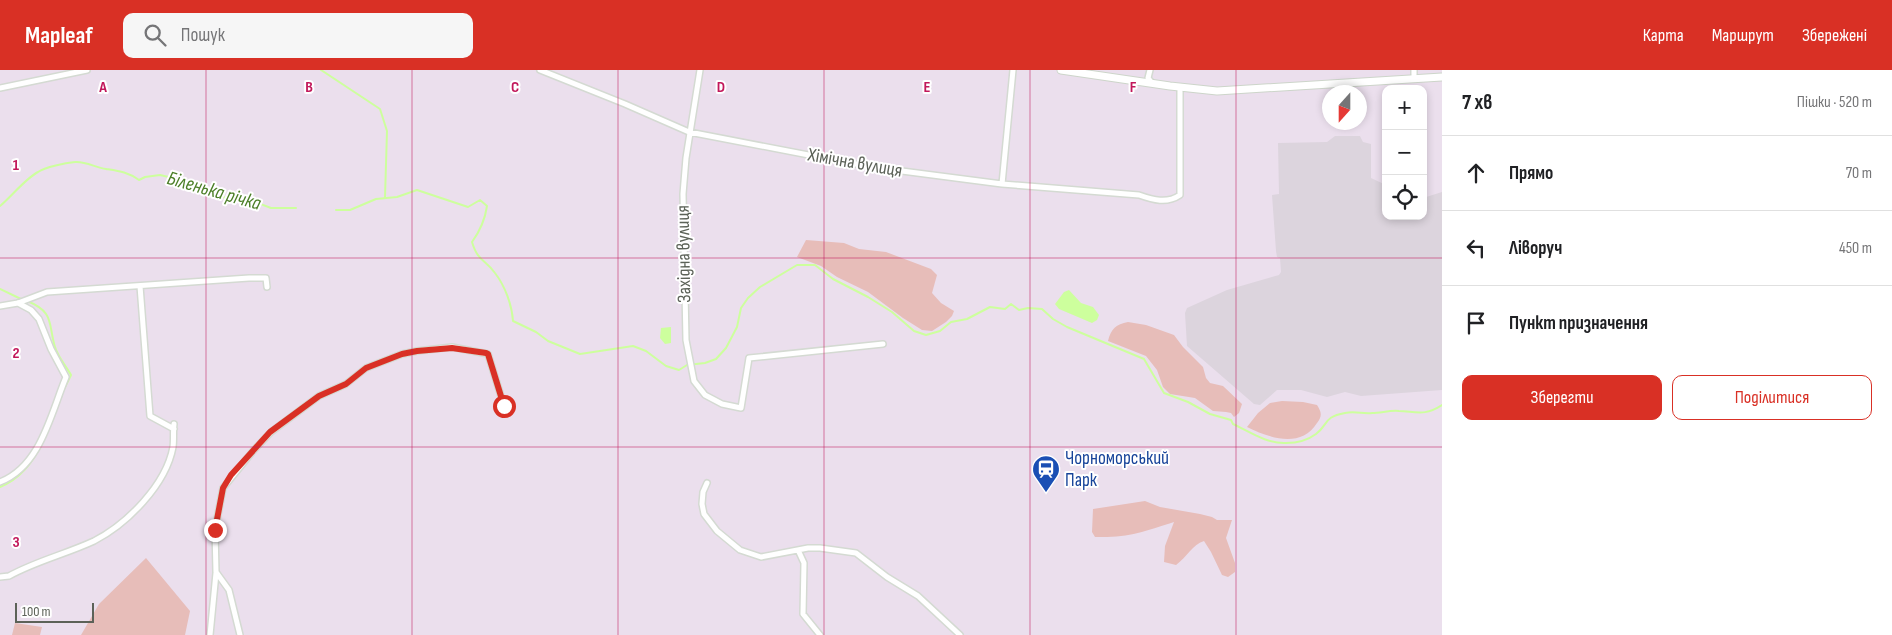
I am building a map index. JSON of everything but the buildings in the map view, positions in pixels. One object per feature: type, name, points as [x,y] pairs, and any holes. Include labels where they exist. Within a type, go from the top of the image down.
[{"type":"main road","points":[[1061,70],[1180,88],[1234,91],[1442,77]]},
{"type":"street","points":[[0,88],[87,70]]},
{"type":"street","name":"Хімічна вулиця","points":[[540,70],[689,132],[871,167],[1002,184],[1139,195],[1151,199],[1171,201],[1180,195],[1180,88]]},
{"type":"street","name":"Західна вулиця","points":[[700,70],[689,132],[683,194],[686,340],[694,381],[705,396],[722,404],[741,408],[749,358],[883,344]]},
{"type":"street","points":[[1002,184],[1013,70]]},
{"type":"street","points":[[1150,70],[1148,78],[1152,84]]},
{"type":"street","points":[[1414,70],[1414,79]]},
{"type":"street","points":[[0,306],[20,302],[47,292],[263,277],[268,282],[267,287]]},
{"type":"street","points":[[0,577],[9,576],[93,541],[109,532],[142,506],[166,467],[173,448],[174,427],[150,416],[140,286]]},
{"type":"street","points":[[0,482],[24,467],[33,456],[53,413],[66,377],[39,319],[20,302]]},
{"type":"street","points":[[210,635],[216,572],[215,530],[223,488],[231,475],[270,432],[319,396],[346,384],[366,368],[402,354],[417,351],[452,348],[488,354],[504,406]]},
{"type":"street","points":[[707,484],[703,492],[702,504],[704,514],[717,531],[740,550],[761,557],[820,548],[856,553],[887,577],[918,596],[960,635]]},
{"type":"street","points":[[798,550],[804,563],[803,614],[820,635]]},
{"type":"street","points":[[216,572],[229,590],[240,635]]},
{"type":"shaded area","points":[[1335,136],[1360,136],[1363,142],[1371,144],[1371,178],[1382,183],[1382,220],[1427,220],[1427,197],[1442,192],[1442,390],[1361,396],[1345,392],[1327,397],[1301,390],[1277,390],[1260,405],[1254,404],[1187,346],[1185,313],[1187,308],[1227,290],[1279,275],[1281,272],[1280,258],[1277,257],[1276,251],[1272,195],[1279,194],[1278,143],[1327,142]]},
{"type":"shaded area","points":[[806,240],[844,243],[859,249],[886,252],[931,269],[937,275],[932,293],[941,303],[954,311],[952,316],[932,331],[922,330],[868,292],[837,277],[821,266],[797,257]]},
{"type":"shaded area","points":[[1069,290],[1081,303],[1093,307],[1099,315],[1097,320],[1092,323],[1059,309],[1055,304],[1064,292]]},
{"type":"shaded area","points":[[1128,322],[1146,325],[1174,335],[1203,367],[1206,378],[1210,383],[1223,386],[1242,404],[1239,413],[1234,417],[1231,413],[1213,411],[1195,398],[1170,394],[1163,387],[1157,370],[1146,356],[1108,341],[1115,328],[1120,324]]},
{"type":"shaded area","points":[[671,327],[671,343],[665,344],[660,338],[661,328]]},
{"type":"shaded area","points":[[1282,401],[1317,405],[1321,412],[1320,418],[1310,431],[1294,439],[1265,435],[1247,427],[1258,413],[1270,403]]},
{"type":"shaded area","points":[[1145,501],[1160,507],[1200,514],[1217,520],[1232,520],[1226,538],[1235,563],[1235,572],[1228,577],[1222,575],[1204,541],[1196,545],[1176,565],[1164,562],[1165,546],[1174,522],[1126,535],[1095,537],[1092,532],[1093,509]]},
{"type":"shaded area","points":[[146,558],[190,611],[185,635],[81,635],[99,604]]},
{"type":"shaded area","points":[[15,623],[42,627],[40,635],[12,635]]},
{"type":"waterway","points":[[321,70],[380,109],[387,131],[385,197]]},
{"type":"waterway","name":"Біленька річка","points":[[0,206],[28,179],[41,170],[61,164],[79,162],[123,172],[139,180],[145,177],[160,175],[190,182],[226,198],[242,197],[271,208],[296,208]]},
{"type":"waterway","points":[[336,210],[350,210],[376,199],[397,197],[417,190],[468,207],[480,200],[487,206],[482,225],[472,242],[479,257],[499,278],[510,302],[513,321],[536,332],[548,341],[580,354],[633,346],[646,351],[666,366],[679,370],[687,365],[705,363],[716,359],[726,348],[737,327],[741,308],[748,298],[760,287],[797,265],[815,265],[833,279],[892,312],[914,331],[926,335],[940,331],[951,322],[967,319],[990,307],[1005,309],[1011,304],[1019,310],[1028,308],[1042,309],[1053,319],[1067,327],[1144,359],[1164,393],[1188,402],[1210,414],[1231,420],[1233,424],[1272,442],[1290,443],[1306,439],[1316,434],[1330,419],[1345,413],[1421,412],[1431,411],[1442,405]]},
{"type":"waterway","name":"Біленька річка","points":[[0,289],[23,300]]},
{"type":"waterway","name":"Біленька річка","points":[[27,301],[36,305],[49,319],[56,351],[71,375],[63,391]]},
{"type":"waterway","name":"Біленька річка","points":[[46,435],[62,395]]},
{"type":"waterway","name":"Біленька річка","points":[[0,487],[14,480],[25,470],[42,444]]},
{"type":"place","name":"Чорноморський Парк","points":[[1046,493]]},
{"type":"route","points":[[215,530],[223,488],[231,475],[270,432],[319,396],[346,384],[366,368],[402,354],[417,351],[452,348],[486,353],[488,354],[504,406]]}]
